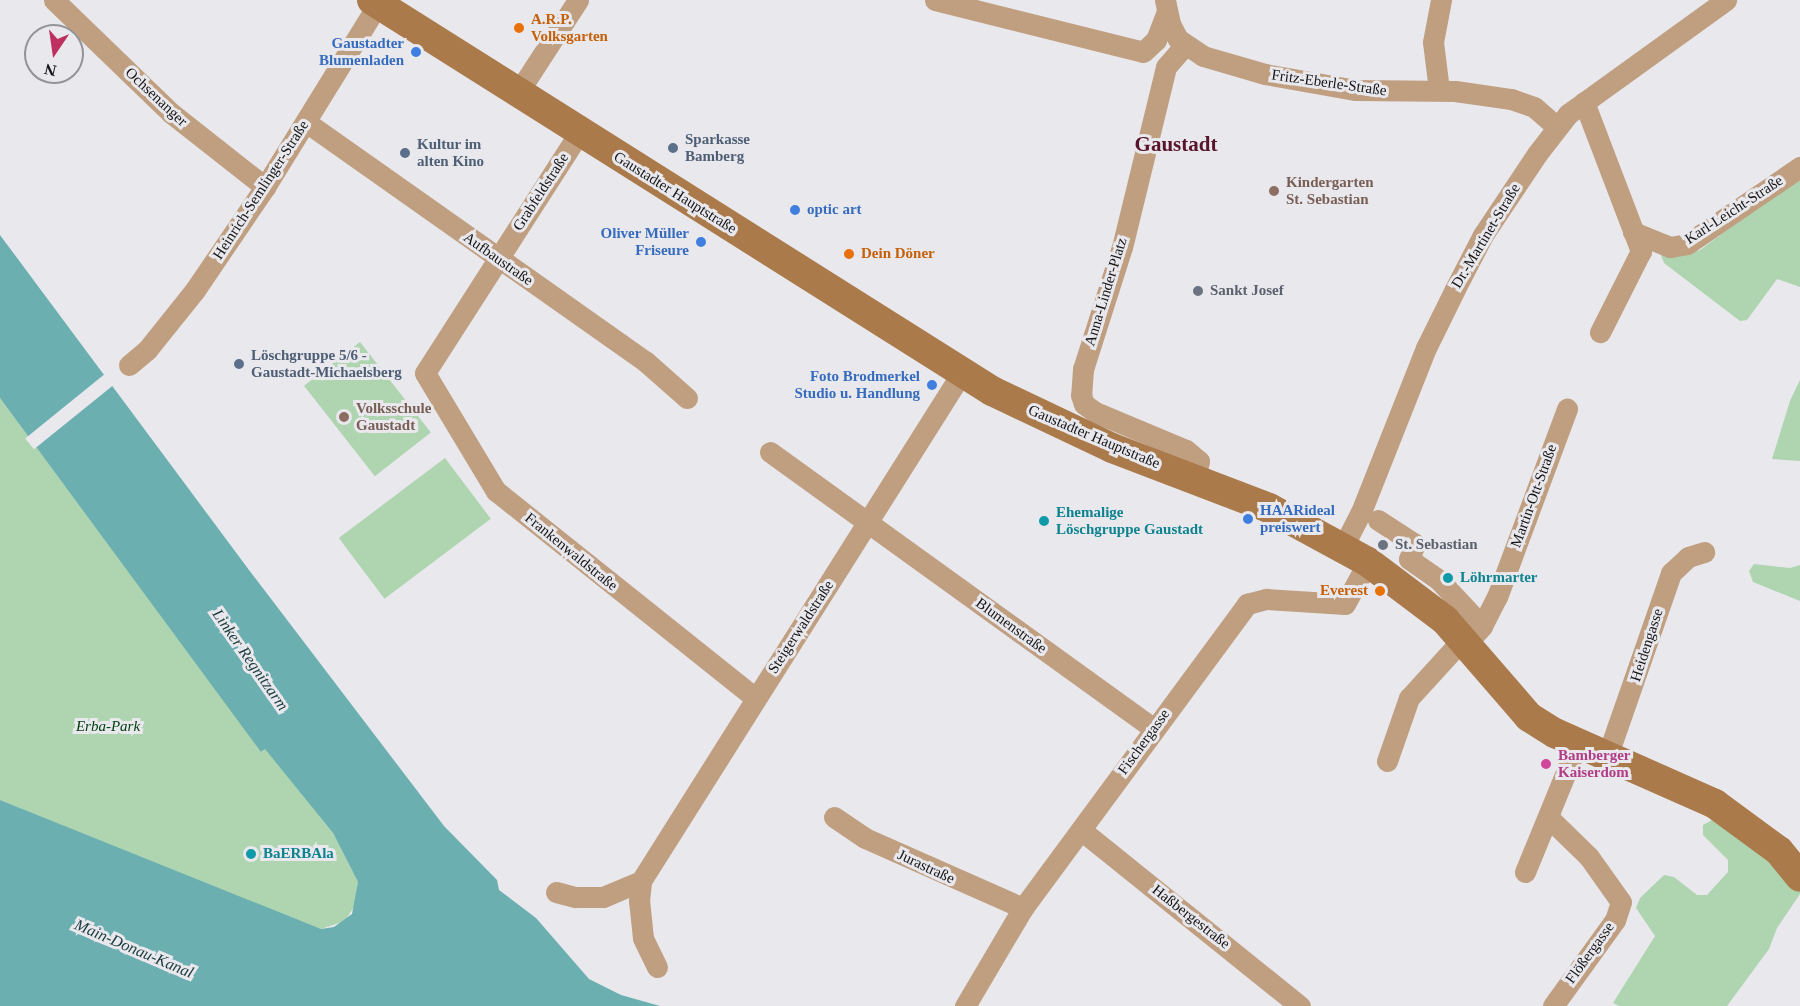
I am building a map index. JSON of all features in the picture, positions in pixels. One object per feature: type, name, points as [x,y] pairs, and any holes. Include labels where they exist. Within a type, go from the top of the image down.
[{"type":"street","name":"Ochsenanger","points":[[54,0],[171,113],[265,187]]},
{"type":"street","points":[[517,94],[578,0]]},
{"type":"street","points":[[935,0],[1143,52],[1178,52]]},
{"type":"street","points":[[1439,90],[1433,42],[1441,0]]},
{"type":"street","name":"Dr.-Martinet-Straße","points":[[1355,554],[1361,512],[1426,348],[1484,235],[1556,126],[1584,102],[1726,0]]},
{"type":"street","name":"Heinrich-Semlinger-Straße","points":[[129,365],[147,350],[182,307],[265,187],[306,122],[375,2]]},
{"type":"street","name":"Gaustadter Hauptstraße","points":[[375,2],[961,374],[1072,431],[1269,508],[1355,554],[1429,604],[1470,637]]},
{"type":"street","points":[[1143,52],[1156,40],[1165,7]]},
{"type":"street","name":"Fritz-Eberle-Straße","points":[[1165,7],[1178,52],[1203,56],[1296,81],[1378,93],[1439,90],[1477,92],[1522,102],[1556,126]]},
{"type":"street","name":"Anna-Linder-Platz","points":[[1178,52],[1143,149],[1122,247],[1083,369],[1081,394],[1084,404],[1105,418],[1186,450],[1199,461],[1196,478]]},
{"type":"street","points":[[1584,102],[1641,251],[1600,332]]},
{"type":"street","name":"Aufbaustraße","points":[[306,122],[645,361],[687,398]]},
{"type":"street","name":"Grabfeldstraße","points":[[425,373],[579,133]]},
{"type":"street","name":"Karl-Leicht-Straße","points":[[1633,232],[1670,247],[1687,244],[1800,167]]},
{"type":"street","name":"Frankenwaldstraße","points":[[425,373],[496,491],[755,698]]},
{"type":"street","name":"Steigerwaldstraße","points":[[641,881],[961,374]]},
{"type":"street","name":"Martin-Ott-Straße","points":[[1387,761],[1409,698],[1470,637],[1497,597],[1567,409]]},
{"type":"street","points":[[770,452],[869,523]]},
{"type":"street","name":"Gaustadter Hauptstraße","points":[[1378,520],[1415,544],[1409,559],[1439,580],[1470,637],[1529,717],[1578,743],[1608,754],[1715,804],[1796,862]]},
{"type":"street","name":"Blumenstraße","points":[[869,523],[1153,728]]},
{"type":"street","name":"Heidengasse","points":[[1608,754],[1671,573],[1677,563],[1704,552]]},
{"type":"street","name":"Fischergasse","points":[[965,1006],[1023,908],[1153,728],[1247,604],[1262,599],[1344,604],[1355,554]]},
{"type":"street","points":[[1525,872],[1578,743]]},
{"type":"street","name":"Jurastraße","points":[[834,817],[865,838],[1023,908]]},
{"type":"street","name":"Flößergasse","points":[[1548,817],[1567,833],[1621,903],[1615,920],[1554,1004]]},
{"type":"street","name":"Haßbergestraße","points":[[1081,830],[1300,1006]]},
{"type":"street","points":[[556,892],[575,897],[603,897],[641,881],[643,938],[657,967]]},
{"type":"green space","points":[[1800,176],[1800,287],[1777,279],[1747,320],[1740,321],[1664,263],[1660,253],[1682,255],[1700,250]]},
{"type":"green space","points":[[360,342],[431,433],[375,476],[304,386]]},
{"type":"green space","points":[[1800,380],[1800,461],[1772,459],[1790,401]]},
{"type":"green space","name":"Erba-Park","points":[[0,398],[262,752],[265,748],[333,833],[358,882],[355,905],[345,921],[321,929],[302,924],[0,800]]},
{"type":"green space","points":[[445,458],[491,519],[385,599],[339,538]]},
{"type":"green space","points":[[1754,564],[1790,568],[1800,565],[1800,601],[1753,582],[1749,571]]},
{"type":"green space","points":[[1712,820],[1800,860],[1800,894],[1777,928],[1769,949],[1727,1006],[1619,1006],[1613,1003],[1655,936],[1636,908],[1640,898],[1664,875],[1674,877],[1697,895],[1707,895],[1728,872],[1728,860],[1703,835],[1703,825]]},
{"type":"water","points":[[0,235],[249,570],[444,826],[497,880],[499,890],[536,918],[589,979],[621,995],[660,1006],[0,1006],[0,800],[321,929],[334,927],[352,914],[358,882],[333,833],[265,749],[261,752],[0,398]]},
{"type":"pier","points":[[106,373],[115,384],[34,449],[25,438]]},
{"type":"place","name":"A.R.P. Volksgarten","points":[[519,28]]},
{"type":"place","name":"Gaustadter Blumenladen","points":[[416,52]]},
{"type":"place","name":"Sparkasse Bamberg","points":[[673,148]]},
{"type":"place","name":"Kultur im alten Kino","points":[[405,153]]},
{"type":"place","name":"Kindergarten St. Sebastian","points":[[1274,191]]},
{"type":"place","name":"optic art","points":[[795,210]]},
{"type":"place","name":"Oliver Müller Friseure","points":[[701,242]]},
{"type":"place","name":"Dein Döner","points":[[849,254]]},
{"type":"place","name":"Sankt Josef","points":[[1198,291]]},
{"type":"place","name":"Löschgruppe 5/6 - Gaustadt-Michaelsberg","points":[[239,364]]},
{"type":"place","name":"Foto Brodmerkel Studio u. Handlung","points":[[932,385]]},
{"type":"place","name":"Volksschule Gaustadt","points":[[344,417]]},
{"type":"place","name":"HAARideal preiswert","points":[[1248,519]]},
{"type":"place","name":"Ehemalige Löschgruppe Gaustadt","points":[[1044,521]]},
{"type":"place","name":"St. Sebastian","points":[[1383,545]]},
{"type":"place","name":"Löhrmarter","points":[[1448,578]]},
{"type":"place","name":"Everest","points":[[1380,591]]},
{"type":"place","name":"Bamberger Kaiserdom","points":[[1546,764]]},
{"type":"place","name":"BaERBAla","points":[[251,854]]},
{"type":"district","name":"Gaustadt","points":[[1176,144]]},
{"type":"water label","name":"Linker Regnitzarm","points":[[250,660]]},
{"type":"water label","name":"Main-Donau-Kanal","points":[[134,949]]}]
